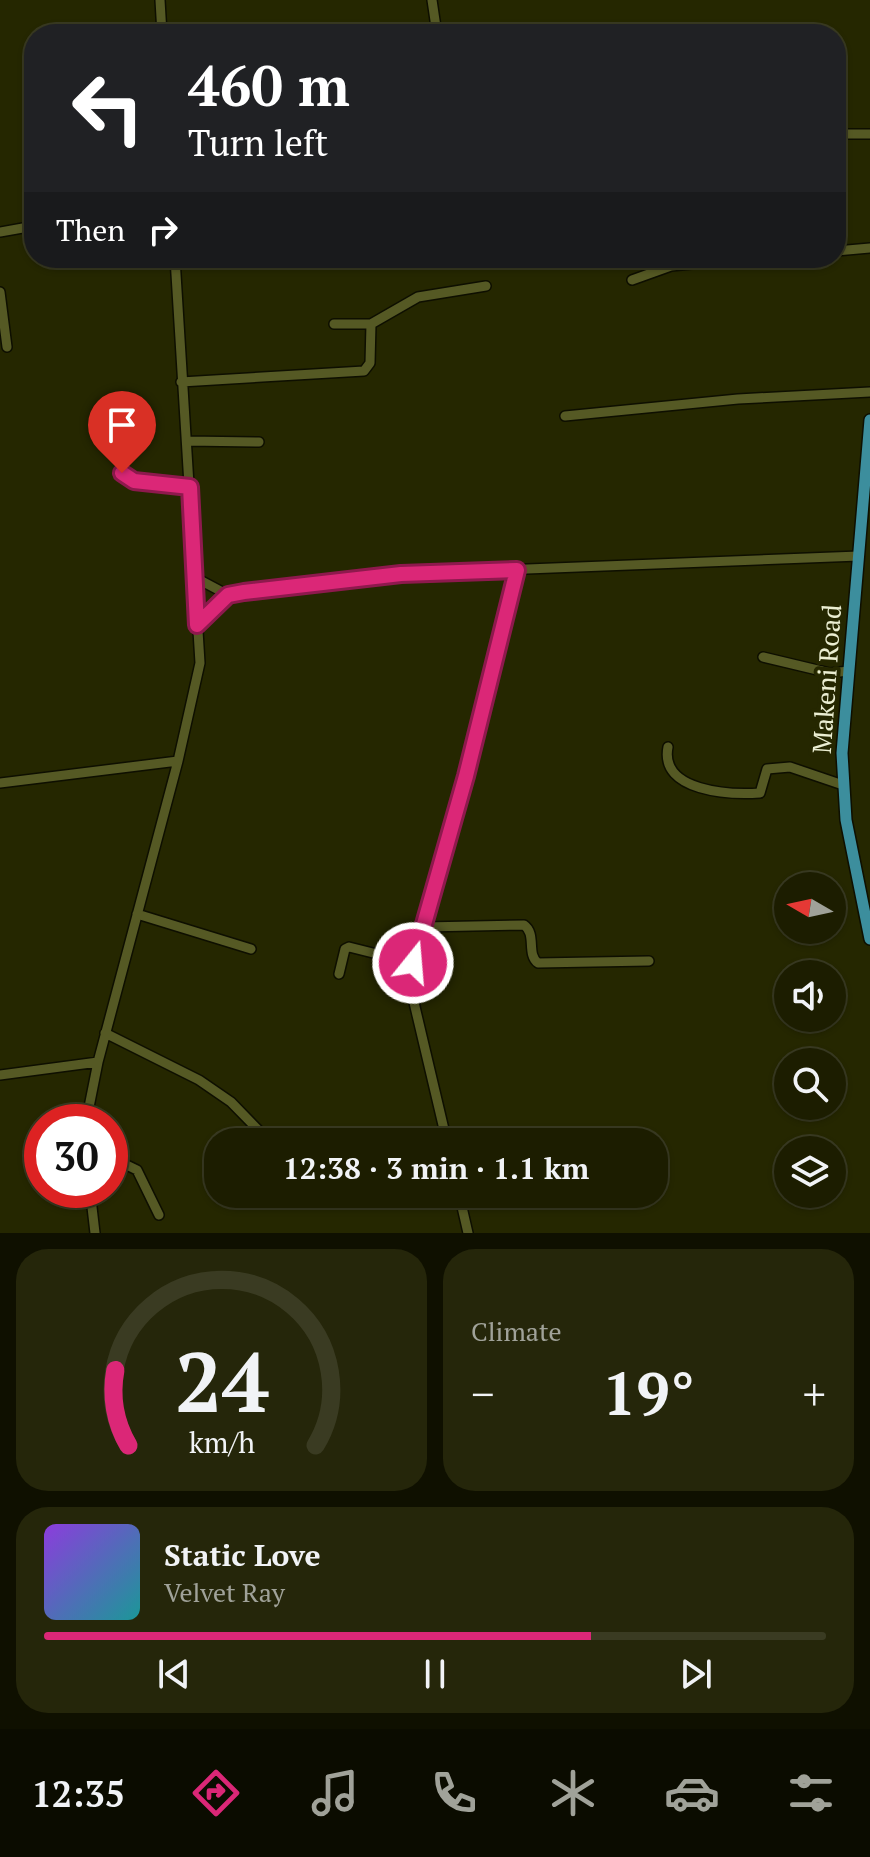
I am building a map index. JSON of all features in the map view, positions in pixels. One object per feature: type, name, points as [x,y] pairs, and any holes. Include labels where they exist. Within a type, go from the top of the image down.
[{"type":"main road","name":"Makeni Road","points":[[870,420],[862,561],[849,671],[843,785],[853,860],[870,939]]},
{"type":"street","points":[[160,0],[161,24]]},
{"type":"street","points":[[432,0],[436,24]]},
{"type":"street","points":[[846,134],[870,134]]},
{"type":"street","points":[[0,232],[24,228]]},
{"type":"street","points":[[846,250],[870,248]]},
{"type":"street","points":[[90,1104],[105,1033],[178,761],[200,663],[175,268]]},
{"type":"street","points":[[632,280],[665,268]]},
{"type":"street","points":[[334,324],[371,324],[418,297],[486,286]]},
{"type":"street","points":[[0,292],[7,347]]},
{"type":"street","points":[[181,382],[364,371],[370,363],[371,324]]},
{"type":"street","points":[[565,416],[767,397],[870,392]]},
{"type":"street","points":[[187,441],[259,442]]},
{"type":"street","points":[[122,458],[122,473],[126,478],[190,487]]},
{"type":"street","points":[[196,578],[228,595],[401,574],[862,561]]},
{"type":"street","points":[[444,1128],[410,982],[517,570]]},
{"type":"street","points":[[197,625],[228,595]]},
{"type":"street","points":[[763,657],[830,673],[849,671]]},
{"type":"street","points":[[668,747],[666,759],[670,769],[706,790],[760,793],[767,769],[778,765],[843,785]]},
{"type":"street","points":[[0,783],[178,761]]},
{"type":"street","points":[[137,914],[251,949]]},
{"type":"street","points":[[424,927],[527,925],[532,958],[538,963],[649,961]]},
{"type":"street","points":[[339,974],[345,949],[349,947],[413,963]]},
{"type":"street","points":[[105,1033],[199,1080],[231,1102],[256,1128]]},
{"type":"street","points":[[0,1075],[98,1062]]},
{"type":"street","points":[[128,1166],[137,1170],[159,1215]]},
{"type":"street","points":[[92,1208],[95,1233]]},
{"type":"street","points":[[462,1208],[468,1233]]},
{"type":"route","points":[[122,473],[134,481],[190,487],[197,625],[228,595],[244,592],[401,574],[517,570],[466,776],[413,963]]}]
